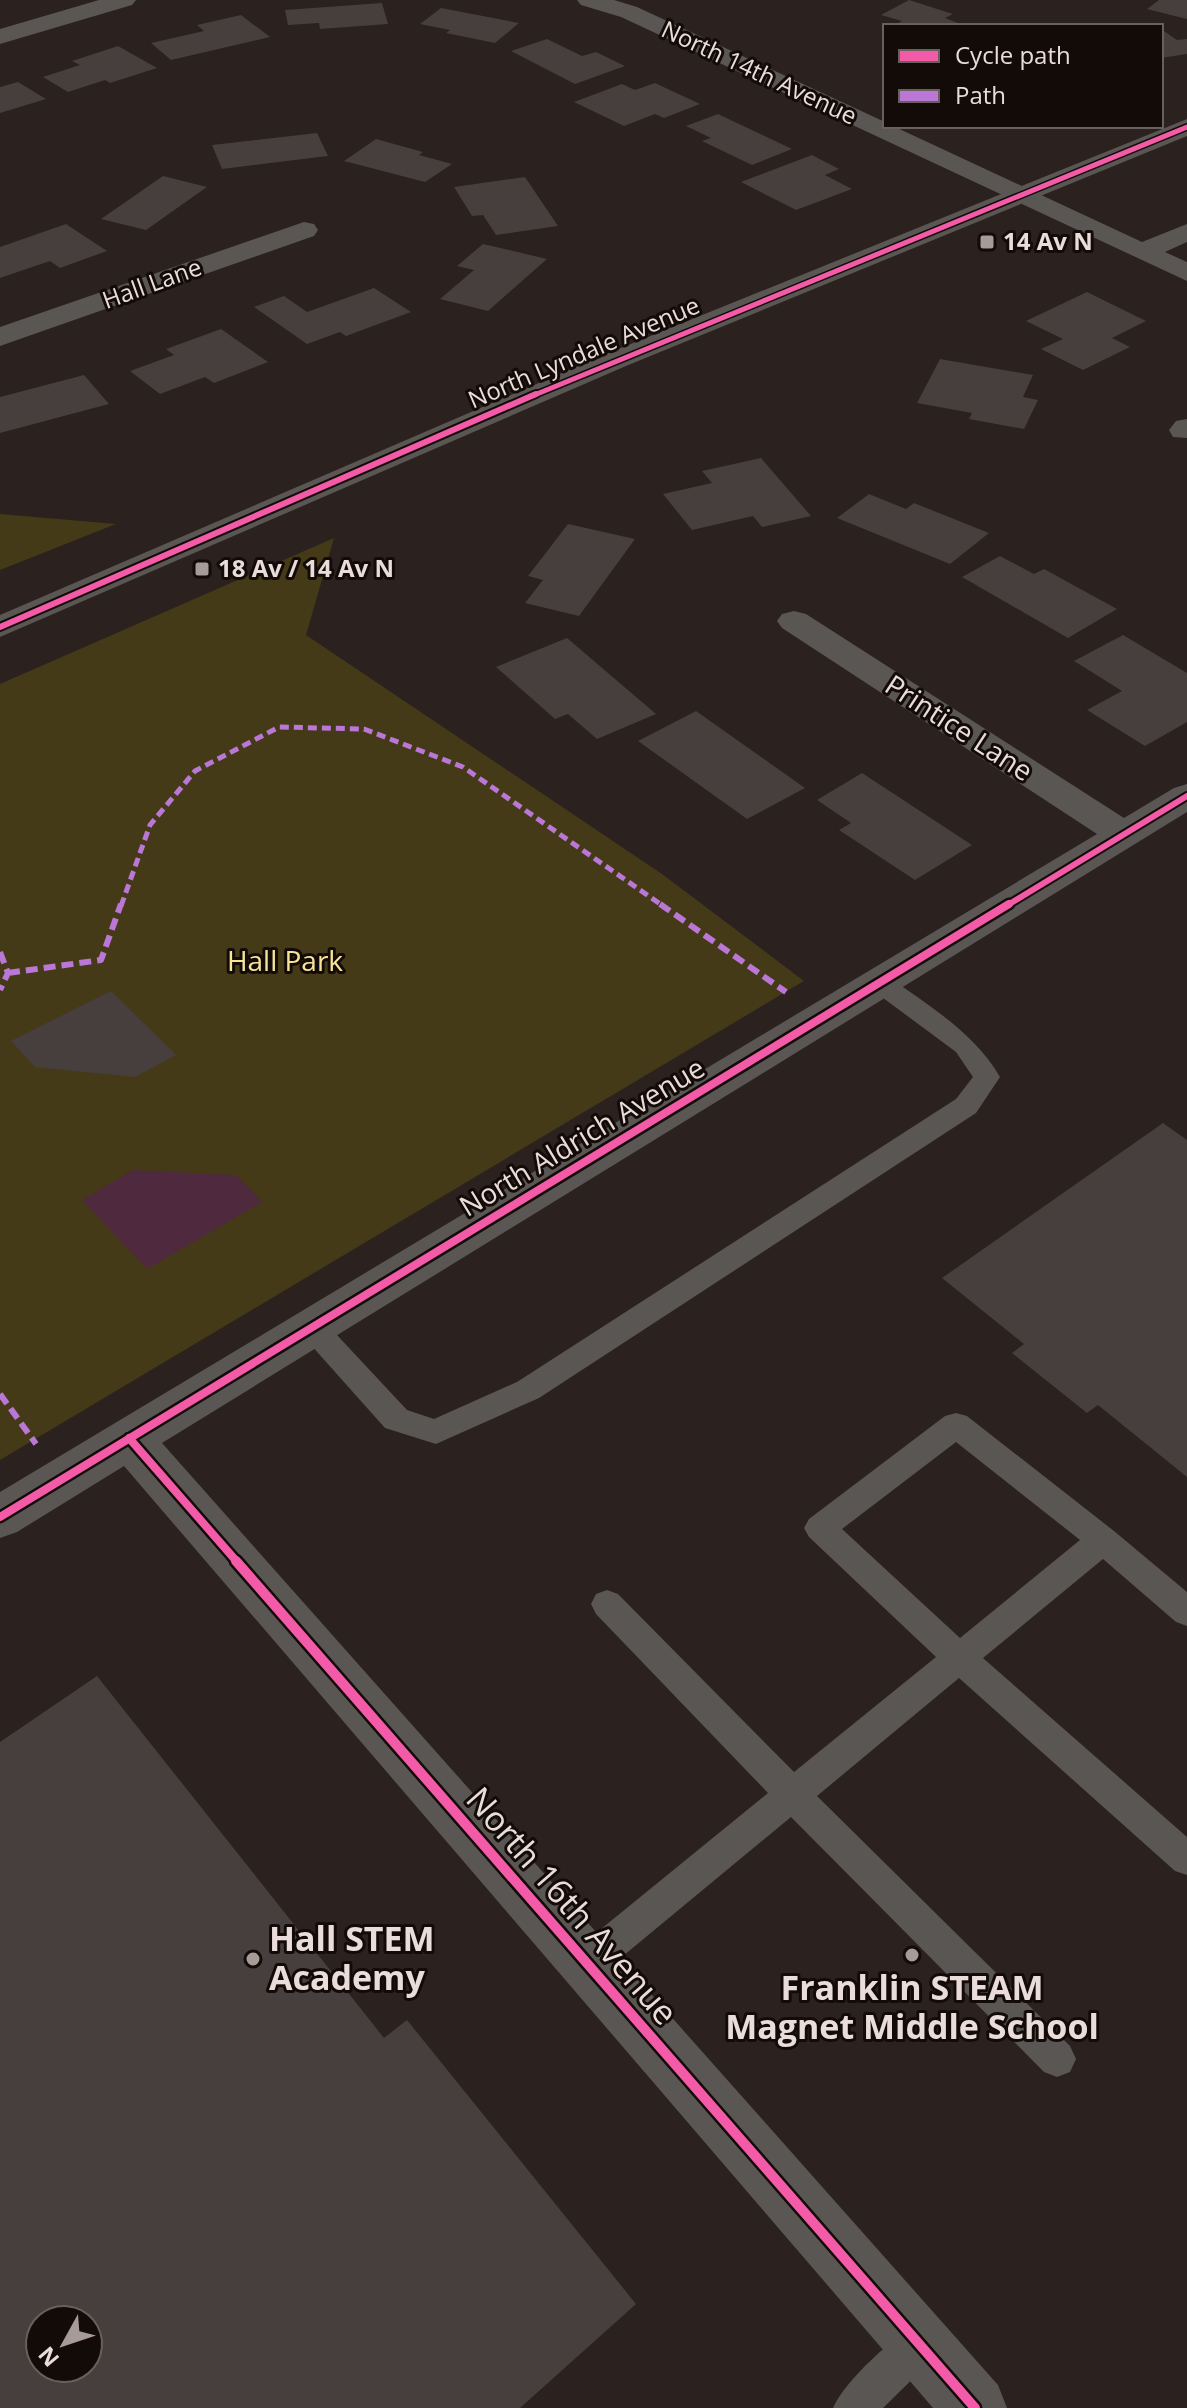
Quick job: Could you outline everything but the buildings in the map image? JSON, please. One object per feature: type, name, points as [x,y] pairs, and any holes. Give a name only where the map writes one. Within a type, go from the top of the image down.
[{"type":"street","points":[[0,37],[124,0]]},
{"type":"street","name":"North 14th Avenue","points":[[589,0],[629,12],[1187,273]]},
{"type":"street","name":"North Lyndale Avenue","points":[[0,627],[580,375],[1187,127]]},
{"type":"street","name":"Hall Lane","points":[[0,337],[304,230]]},
{"type":"street","points":[[1142,252],[1187,232]]},
{"type":"street","name":"Printice Lane","points":[[794,621],[1124,835]]},
{"type":"street","name":"North Aldrich Avenue","points":[[0,1517],[1187,796]]},
{"type":"street","name":"North 16th Avenue","points":[[129,1438],[975,2408]]},
{"type":"lane","points":[[312,1327],[396,1419],[436,1432],[528,1390],[966,1106],[987,1077],[965,1046],[880,983]]},
{"type":"lane","points":[[1187,1612],[1103,1540],[956,1425],[820,1528],[959,1658],[1187,1859]]},
{"type":"lane","points":[[587,1963],[1103,1540]]},
{"type":"lane","points":[[607,1604],[1057,2059]]},
{"type":"lane","points":[[854,2408],[920,2344]]},
{"type":"green space","points":[[0,514],[116,524],[0,570]]},
{"type":"green space","name":"Hall Park","points":[[334,538],[306,635],[662,874],[804,981],[0,1460],[0,684]]},
{"type":"shaded area","points":[[133,1170],[236,1175],[262,1202],[147,1269],[82,1200]]},
{"type":"marked path","points":[[8,973],[101,960],[150,825],[195,771],[279,727],[364,729],[463,767],[786,992]]},
{"type":"marked path","points":[[0,952],[8,973],[0,990]]},
{"type":"marked path","points":[[0,1394],[36,1444]]},
{"type":"cycle path","points":[[0,627],[616,360],[1187,127]]},
{"type":"cycle path","points":[[0,1517],[1187,796]]},
{"type":"cycle path","points":[[129,1438],[975,2408]]},
{"type":"place","name":"14 Av N","points":[[987,242]]},
{"type":"place","name":"18 Av / 14 Av N","points":[[202,569]]},
{"type":"place","name":"Franklin STEAM Magnet Middle School","points":[[912,1955]]},
{"type":"place","name":"Hall STEM Academy","points":[[253,1959]]}]
